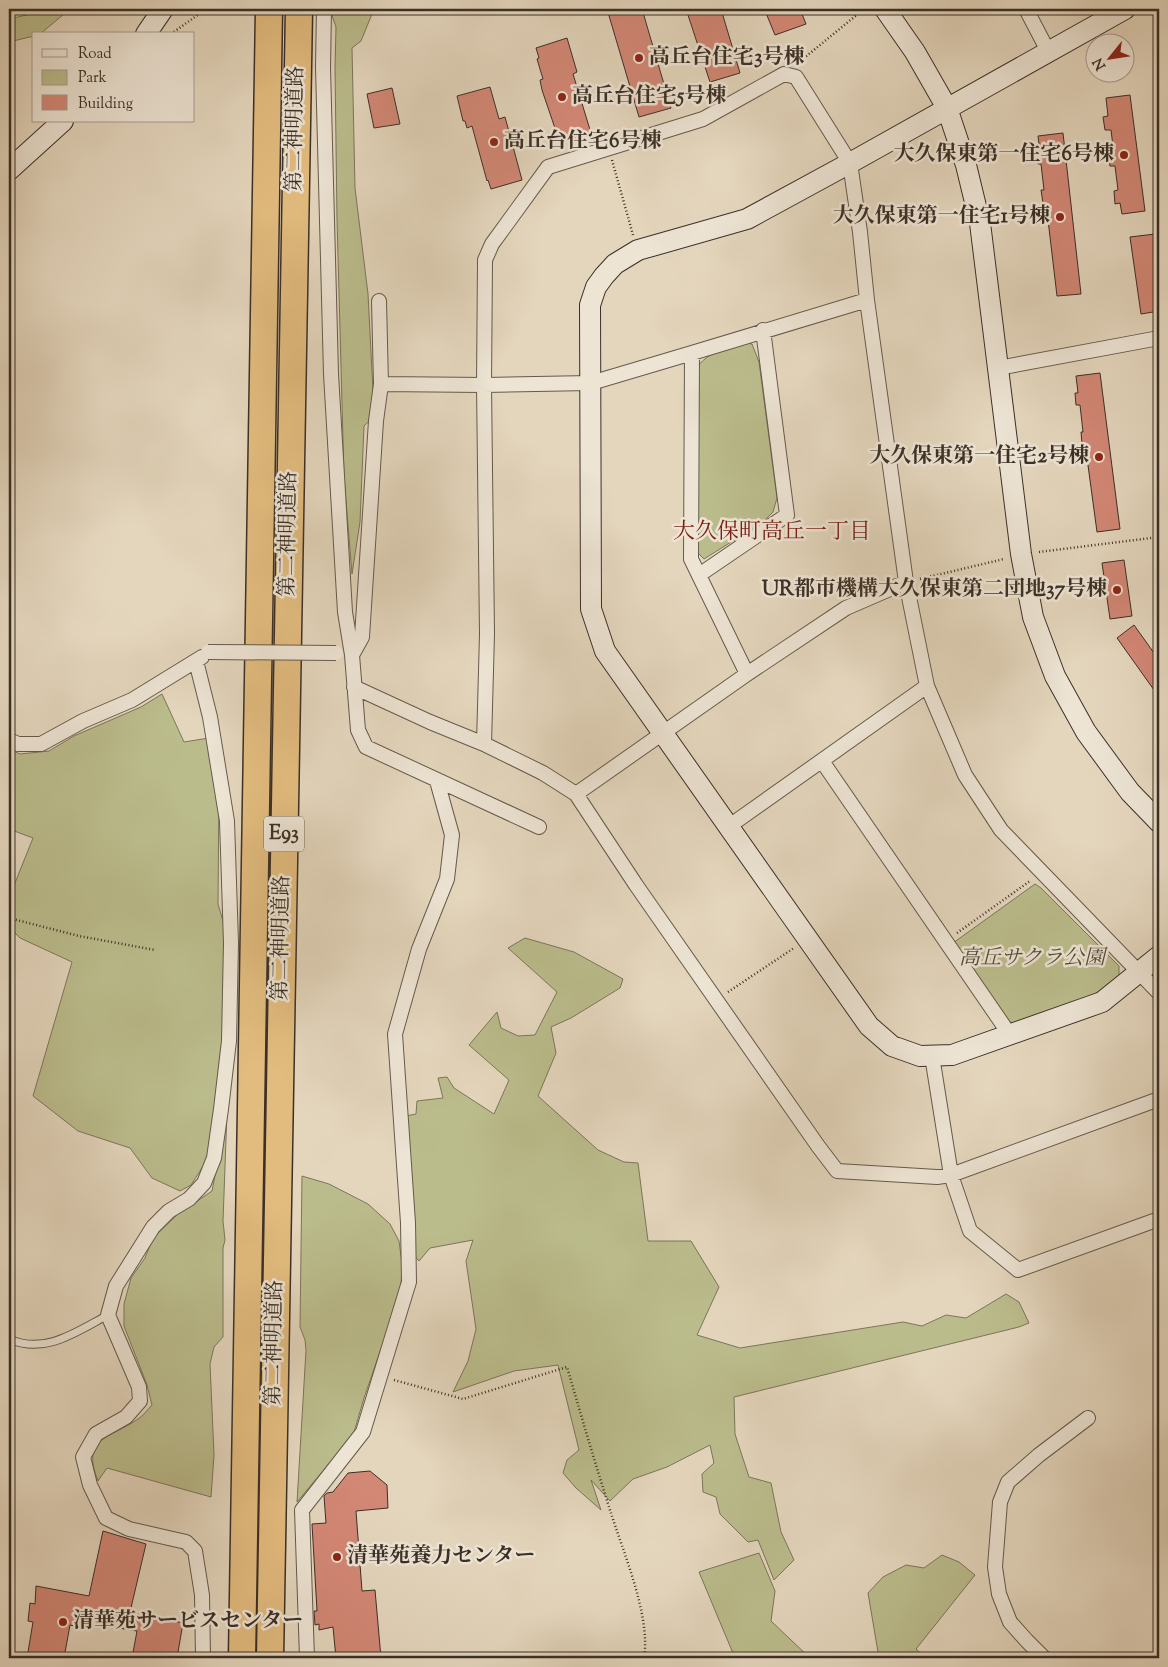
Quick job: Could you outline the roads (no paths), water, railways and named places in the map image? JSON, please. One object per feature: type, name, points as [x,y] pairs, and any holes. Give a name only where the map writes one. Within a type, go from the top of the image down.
[{"type":"highway","name":"第二神明道路","points":[[242,1658],[269,9]]},
{"type":"highway","name":"第二神明道路","points":[[270,1658],[298,9]]},
{"type":"street","points":[[147,32],[163,9]]},
{"type":"street","points":[[324,9],[323,67],[331,374],[345,612],[352,655],[358,730],[366,747],[539,827]]},
{"type":"street","points":[[885,9],[915,52],[947,108],[966,166],[980,224],[1021,554],[1033,617],[1055,676],[1086,732],[1130,792],[1159,822]]},
{"type":"street","points":[[1026,9],[1048,51]]},
{"type":"street","points":[[1125,9],[747,219],[638,250],[615,264],[596,287],[590,306],[591,608],[605,651],[869,1026],[892,1046],[920,1056],[952,1056],[1102,1002],[1159,956]]},
{"type":"street","points":[[484,744],[487,634],[484,385],[485,260],[492,244],[548,167],[703,118],[784,74],[796,78],[850,163],[906,582],[927,686],[965,775],[1001,830],[1159,993]]},
{"type":"street","points":[[9,170],[63,122]]},
{"type":"street","points":[[381,384],[591,383],[762,330],[867,300]]},
{"type":"street","points":[[352,655],[362,637],[376,421],[381,384],[379,301]]},
{"type":"street","points":[[699,575],[787,515],[762,330]]},
{"type":"street","points":[[998,368],[1159,338]]},
{"type":"street","points":[[692,353],[690,559],[747,674]]},
{"type":"street","points":[[576,794],[747,674],[846,608],[906,582]]},
{"type":"street","points":[[9,740],[18,744],[41,744],[83,721],[132,700],[208,652],[336,653],[352,655]]},
{"type":"street","points":[[196,660],[210,717],[227,821],[232,943],[229,1041],[221,1109],[214,1158],[204,1183],[189,1199],[169,1211],[153,1227],[116,1286],[108,1315],[139,1388],[140,1401],[126,1417],[96,1434],[83,1457],[90,1485],[106,1518],[129,1529],[186,1542],[195,1551],[202,1595],[203,1658]]},
{"type":"street","points":[[728,827],[927,686]]},
{"type":"street","points":[[354,687],[430,722],[484,744],[543,773],[576,794],[636,885],[836,1171],[937,1177],[951,1175],[1159,1099]]},
{"type":"street","points":[[822,762],[1010,1035]]},
{"type":"street","points":[[307,1658],[302,1510],[363,1432],[409,1282],[408,1223],[395,1034],[420,949],[447,879],[452,835],[437,781]]},
{"type":"street","points":[[932,1056],[951,1175],[970,1231],[1018,1270],[1159,1218]]},
{"type":"street","points":[[1044,1658],[1010,1622],[999,1594],[995,1567],[1000,1502],[1008,1482],[1039,1455],[1088,1418]]},
{"type":"lane","points":[[9,1339],[18,1343],[45,1345],[61,1340],[108,1315]]},
{"type":"place","name":"高丘台住宅3号棟","points":[[639,58]]},
{"type":"place","name":"高丘台住宅5号棟","points":[[562,97]]},
{"type":"place","name":"高丘台住宅6号棟","points":[[494,142]]},
{"type":"place","name":"大久保東第一住宅6号棟","points":[[1124,155]]},
{"type":"place","name":"大久保東第一住宅1号棟","points":[[1060,217]]},
{"type":"place","name":"大久保東第一住宅2号棟","points":[[1099,457]]},
{"type":"place","name":"UR都市機構大久保東第二団地37号棟","points":[[1117,590]]},
{"type":"place","name":"清華苑養力センター","points":[[337,1557]]},
{"type":"place","name":"清華苑サービスセンター","points":[[63,1622]]},
{"type":"district","name":"大久保町高丘一丁目","points":[[772,533]]},
{"type":"park label","name":"高丘サクラ公園","points":[[1032,959]]}]
